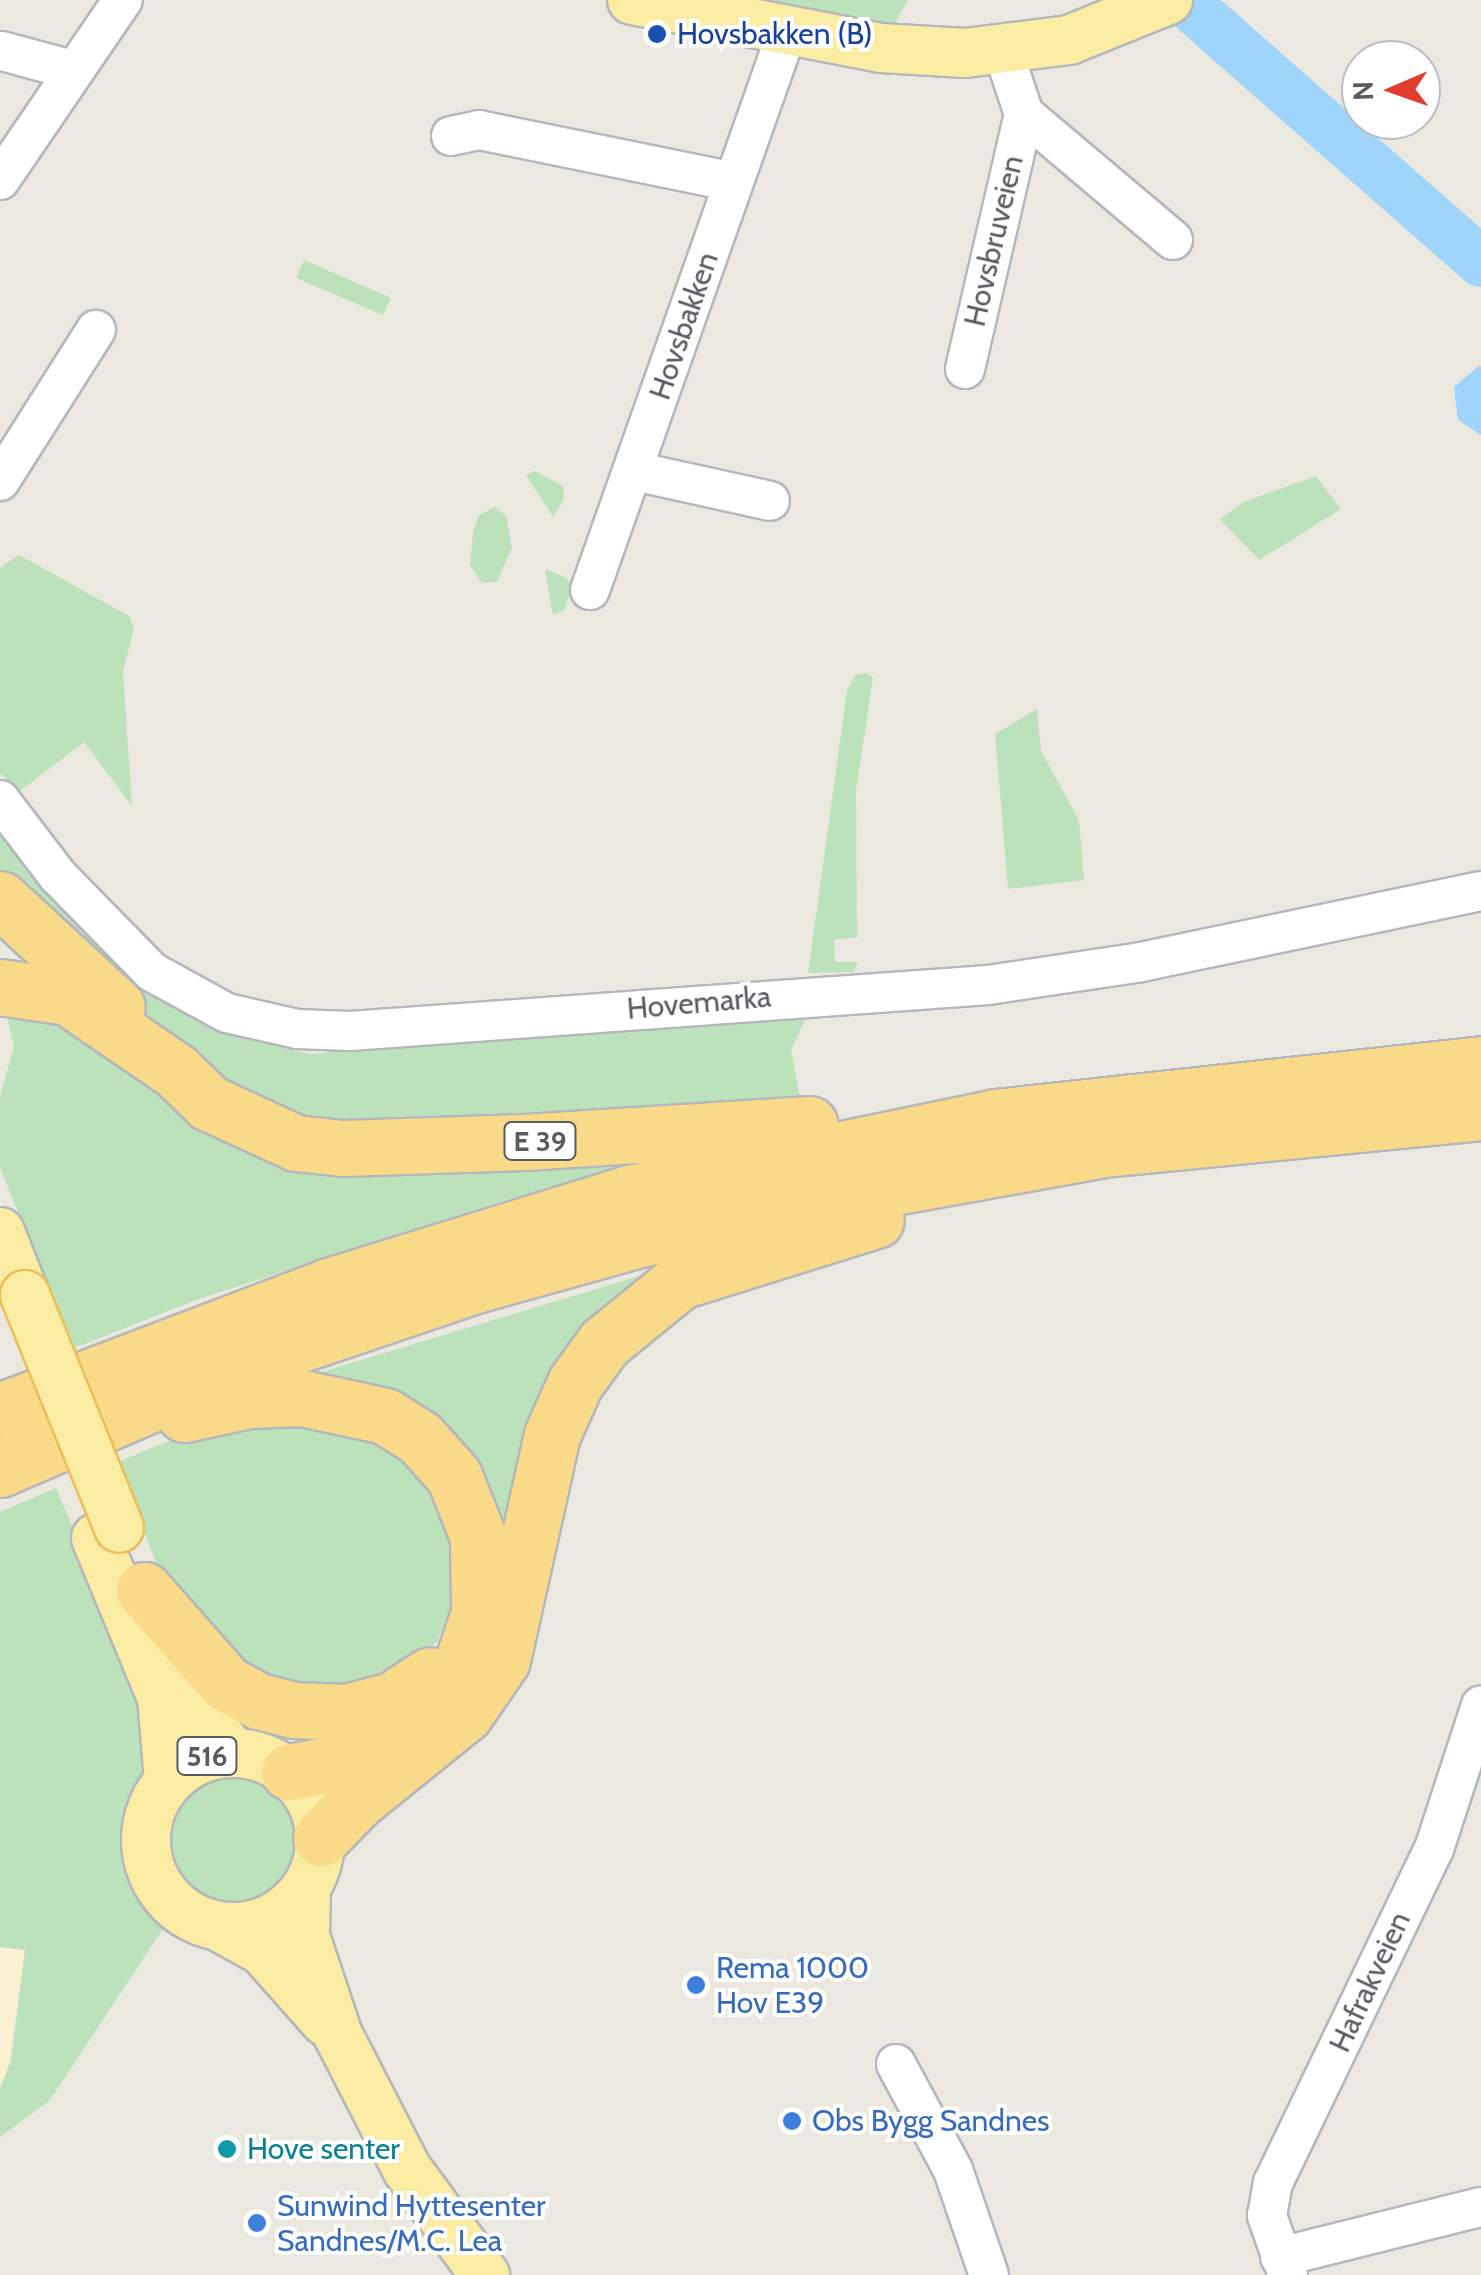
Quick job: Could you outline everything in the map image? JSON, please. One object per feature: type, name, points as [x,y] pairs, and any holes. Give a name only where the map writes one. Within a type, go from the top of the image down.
[{"type":"highway","points":[[0,899],[151,1038],[176,1072]]},
{"type":"highway","name":"E 39","points":[[0,987],[68,996],[176,1072],[209,1104],[253,1129],[296,1143],[342,1148],[811,1124],[994,1096],[1114,1125]]},
{"type":"highway","name":"E 39","points":[[314,1863],[357,1801],[466,1714],[484,1690],[511,1636],[552,1435],[575,1383],[643,1307],[680,1281],[1114,1125],[1481,1064]]},
{"type":"highway","name":"E 39","points":[[0,1411],[338,1306],[629,1193],[978,1121],[1114,1125],[1481,1112]]},
{"type":"highway","name":"E 39","points":[[0,1471],[338,1306]]},
{"type":"highway","name":"E 39","points":[[0,1471],[168,1418],[249,1400],[334,1402],[385,1416],[441,1459],[468,1503],[483,1588],[457,1678],[408,1726],[351,1760],[289,1772]]},
{"type":"highway","points":[[144,1590],[226,1683],[294,1710],[346,1712],[392,1700],[467,1644]]},
{"type":"main road","points":[[632,0],[881,48],[1002,51],[1100,30],[1168,0]]},
{"type":"main road","name":"516","points":[[0,1232],[12,1304],[107,1533],[162,1698],[169,1780]]},
{"type":"main road","name":"516","points":[[107,1533],[144,1590],[184,1686],[233,1752]]},
{"type":"main road","name":"516","points":[[218,1926],[192,1918],[155,1880],[146,1828],[169,1780],[198,1760],[233,1752],[262,1757],[289,1772]]},
{"type":"main road","points":[[289,1772],[312,1802],[314,1863],[305,1936],[338,2035],[407,2169],[485,2275]]},
{"type":"main road","points":[[218,1926],[275,1917],[314,1863]]},
{"type":"main road","points":[[218,1926],[263,1951],[338,2035]]},
{"type":"street","points":[[0,180],[123,0]]},
{"type":"street","name":"Hovsbakken","points":[[590,590],[788,29]]},
{"type":"street","points":[[2,51],[72,70]]},
{"type":"street","name":"Hovsbruveien","points":[[1002,51],[1024,114],[1173,240]]},
{"type":"street","name":"Hovsbruveien","points":[[965,369],[1024,114]]},
{"type":"street","points":[[451,136],[479,130],[734,182]]},
{"type":"street","points":[[0,482],[96,330]]},
{"type":"street","points":[[634,471],[770,501]]},
{"type":"street","name":"Hovemarka","points":[[0,800],[58,876],[152,972],[227,1013],[297,1028],[350,1030],[988,985],[1141,962],[1481,891]]},
{"type":"street","name":"Hafrakveien","points":[[1481,1705],[1434,1849],[1273,2184],[1267,2216],[1284,2266],[1481,2206]]},
{"type":"street","points":[[896,2064],[953,2170],[989,2275]]},
{"type":"shaded area","points":[[0,1947],[25,1950],[5,2088],[0,2088]]},
{"type":"green space","points":[[755,0],[908,0],[892,28]]},
{"type":"green space","points":[[304,260],[391,298],[383,315],[296,278]]},
{"type":"green space","points":[[535,471],[563,486],[564,499],[553,517],[526,475]]},
{"type":"green space","points":[[1316,476],[1341,509],[1259,560],[1220,519],[1243,502]]},
{"type":"green space","points":[[495,507],[506,516],[512,547],[497,582],[482,583],[470,565],[473,532],[479,515]]},
{"type":"green space","points":[[19,555],[129,616],[134,628],[123,672],[132,806],[84,742],[20,791],[0,773],[0,568]]},
{"type":"green space","points":[[545,569],[567,578],[572,588],[564,610],[553,615]]},
{"type":"green space","points":[[867,673],[873,678],[856,791],[857,937],[834,940],[835,962],[858,962],[853,972],[808,973],[847,691],[855,675]]},
{"type":"green space","points":[[1037,709],[1041,751],[1079,820],[1084,880],[1008,889],[995,734]]},
{"type":"green space","points":[[0,829],[44,887],[281,1047],[309,1054],[702,1025],[710,1014],[804,1005],[806,1018],[791,1050],[803,1112],[323,1133],[208,1078],[145,1016],[141,1002],[0,879]]},
{"type":"green space","points":[[4,1005],[48,1005],[204,1117],[699,1151],[505,1200],[196,1300],[72,1349],[0,1167],[0,1096],[14,1047]]},
{"type":"green space","points":[[646,1274],[511,1562],[498,1522],[318,1387],[318,1373]]},
{"type":"green space","points":[[245,1419],[380,1431],[428,1481],[450,1527],[456,1593],[437,1642],[393,1682],[268,1689],[158,1568],[118,1462],[193,1431]]},
{"type":"green space","points":[[56,1488],[148,1706],[152,1763],[126,1839],[144,1899],[166,1924],[50,2100],[0,2137],[0,2088],[11,2061],[25,1950],[0,1947],[0,1512]]},
{"type":"green space","points":[[233,1766],[262,1772],[286,1788],[302,1812],[308,1841],[302,1870],[286,1894],[262,1910],[233,1916],[204,1910],[180,1894],[164,1870],[158,1841],[164,1812],[180,1788],[204,1772]]},
{"type":"water","points":[[1479,366],[1481,435],[1458,420],[1454,387]]},
{"type":"waterway","points":[[1183,0],[1481,262]]},
{"type":"place","name":"Hovsbakken (B)","points":[[657,34]]},
{"type":"place","name":"Rema 1000 Hov E39","points":[[696,1985]]},
{"type":"place","name":"Obs Bygg Sandnes","points":[[792,2121]]},
{"type":"place","name":"Hove senter","points":[[227,2149]]},
{"type":"place","name":"Sunwind Hyttesenter Sandnes/M.C. Lea","points":[[257,2223]]}]
